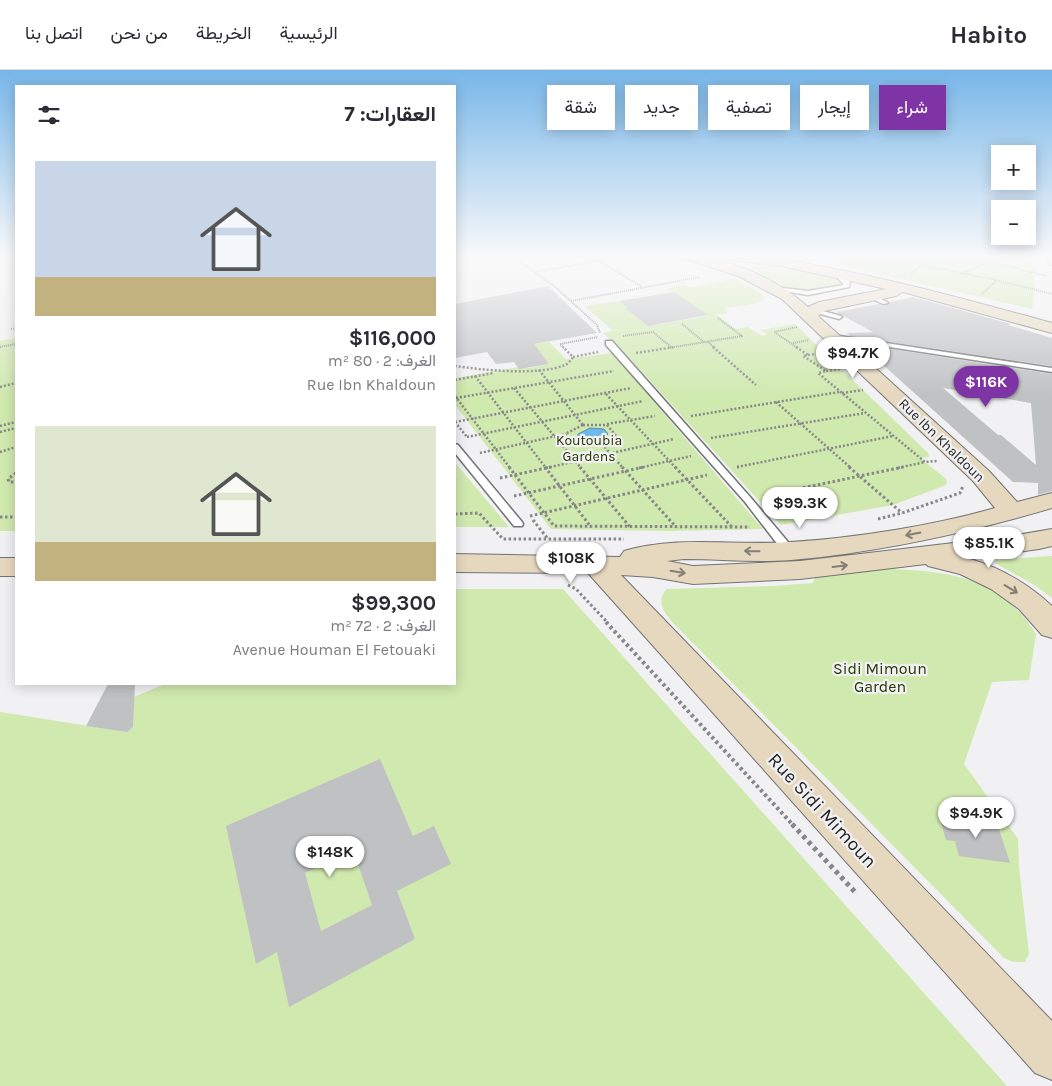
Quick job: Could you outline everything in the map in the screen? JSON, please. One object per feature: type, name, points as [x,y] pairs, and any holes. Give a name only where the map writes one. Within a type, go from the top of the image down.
[{"type":"main road","name":"Rue Ibn Khaldoun","points":[[789,302],[797,307],[825,342],[981,476],[1012,511]]},
{"type":"main road","points":[[797,307],[808,302]]},
{"type":"main road","points":[[797,307],[834,302]]},
{"type":"main road","points":[[972,302],[1052,328]]},
{"type":"main road","points":[[595,564],[684,550],[789,551],[913,534],[990,518],[1052,500]]},
{"type":"main road","points":[[456,563],[595,564],[653,568],[692,575],[800,570],[1022,544],[1052,537]]},
{"type":"main road","points":[[916,557],[954,562],[987,574],[1019,594],[1042,613],[1052,627]]},
{"type":"main road","name":"Rue Sidi Mimoun","points":[[595,564],[1052,1056]]},
{"type":"main road","points":[[0,568],[15,567]]},
{"type":"lane","points":[[801,302],[797,307],[838,317]]},
{"type":"lane","points":[[825,342],[1052,370]]},
{"type":"lane","points":[[610,343],[748,500],[789,551]]},
{"type":"lane","points":[[456,448],[518,524]]},
{"type":"path","points":[[572,302],[597,325],[603,337],[560,344],[573,357]]},
{"type":"path","points":[[797,307],[802,326],[774,332],[793,343],[825,342]]},
{"type":"path","points":[[633,354],[742,336],[718,318]]},
{"type":"path","points":[[682,324],[706,341],[756,385]]},
{"type":"path","points":[[620,337],[653,332],[671,347]]},
{"type":"path","points":[[825,342],[808,355],[802,356],[826,372]]},
{"type":"path","points":[[793,343],[790,344],[808,355]]},
{"type":"path","points":[[0,347],[15,344]]},
{"type":"path","points":[[456,380],[498,372],[539,370],[566,365],[573,357],[604,351],[637,388],[563,400],[456,422]]},
{"type":"path","points":[[840,362],[845,368],[818,373],[925,462]]},
{"type":"path","points":[[456,366],[498,372]]},
{"type":"path","points":[[631,368],[456,398],[554,526],[678,529],[758,527]]},
{"type":"path","points":[[539,370],[583,425]]},
{"type":"path","points":[[475,376],[591,527]]},
{"type":"path","points":[[0,387],[15,383]]},
{"type":"path","points":[[676,418],[867,390],[862,384]]},
{"type":"path","points":[[514,388],[630,527]]},
{"type":"path","points":[[605,393],[732,527]]},
{"type":"path","points":[[480,453],[554,437],[583,425],[607,424],[659,415],[642,394]]},
{"type":"path","points":[[467,437],[658,399]]},
{"type":"path","points":[[776,402],[902,513]]},
{"type":"path","points":[[499,478],[609,452],[679,438],[693,438],[865,413]]},
{"type":"path","points":[[0,426],[15,422]]},
{"type":"path","points":[[565,434],[575,446],[602,444],[617,437],[607,424]]},
{"type":"path","points":[[0,432],[15,428]]},
{"type":"path","points":[[722,470],[893,436]]},
{"type":"path","points":[[530,516],[711,474],[679,438]]},
{"type":"path","points":[[602,444],[678,529]]},
{"type":"path","points":[[0,452],[15,447]]},
{"type":"path","points":[[514,496],[706,453]]},
{"type":"path","points":[[748,500],[940,460],[933,454]]},
{"type":"path","points":[[15,474],[8,479],[9,482],[15,482]]},
{"type":"path","points":[[876,520],[960,493],[963,486],[960,482]]},
{"type":"path","points":[[456,514],[479,513],[503,539],[624,539]]},
{"type":"path","points":[[0,517],[15,517]]},
{"type":"path","points":[[565,584],[576,589],[860,897]]},
{"type":"green space","points":[[608,302],[634,302],[651,315],[655,325],[707,316],[688,302],[757,302],[724,308],[728,313],[717,315],[736,329],[748,327],[762,336],[767,334],[760,330],[795,324],[928,453],[929,457],[920,458],[945,478],[946,485],[893,505],[781,525],[613,340],[610,340],[603,333],[613,331],[585,306]]},
{"type":"green space","points":[[1003,302],[1033,302],[1032,309]]},
{"type":"green space","points":[[15,338],[15,531],[0,531],[0,341]]},
{"type":"green space","name":"Koutoubia Gardens","points":[[549,342],[566,359],[612,353],[763,529],[669,531],[551,529],[456,406],[456,378],[518,367],[529,368],[549,364],[533,344]]},
{"type":"green space","points":[[456,464],[458,466],[509,527],[456,527]]},
{"type":"green space","points":[[1052,556],[1052,598],[1036,586],[995,563],[995,560]]},
{"type":"green space","name":"Sidi Mimoun Garden","points":[[889,569],[933,572],[973,581],[1007,600],[1022,615],[1036,634],[1029,680],[992,682],[964,764],[1018,839],[1019,867],[1029,954],[1025,962],[1013,962],[1004,958],[674,624],[665,613],[661,601],[667,589],[813,583],[815,576]]},
{"type":"green space","points":[[456,589],[563,589],[1007,1086],[0,1086],[0,712],[127,732],[133,727],[134,697],[163,685],[456,685]]},
{"type":"water","points":[[590,428],[604,429],[608,434],[596,440],[578,438],[578,434]]},
{"type":"building","points":[[565,302],[597,333],[534,344],[549,364],[519,369],[514,362],[496,364],[487,352],[456,358],[456,304]]},
{"type":"building","points":[[621,302],[689,302],[708,315],[648,326],[625,308],[628,308]]},
{"type":"building","points":[[889,302],[933,302],[1011,324],[1008,325],[1052,338],[1052,366],[850,336],[847,333],[873,332],[836,312],[889,304]]},
{"type":"building","points":[[860,344],[1052,374],[1052,491],[1038,495],[1038,483],[1013,482]],"holes":[[[943,388],[1031,403],[1036,465]]]},
{"type":"building","points":[[107,685],[135,685],[133,727],[127,732],[86,726]]},
{"type":"building","points":[[380,759],[413,836],[434,826],[451,864],[397,891],[415,939],[289,1007],[277,952],[256,964],[226,826]],"holes":[[[353,850],[372,905],[321,931],[305,873]]]},
{"type":"building","points":[[948,815],[997,823],[1010,863],[959,856],[955,841],[946,840],[941,822],[951,824]]}]
